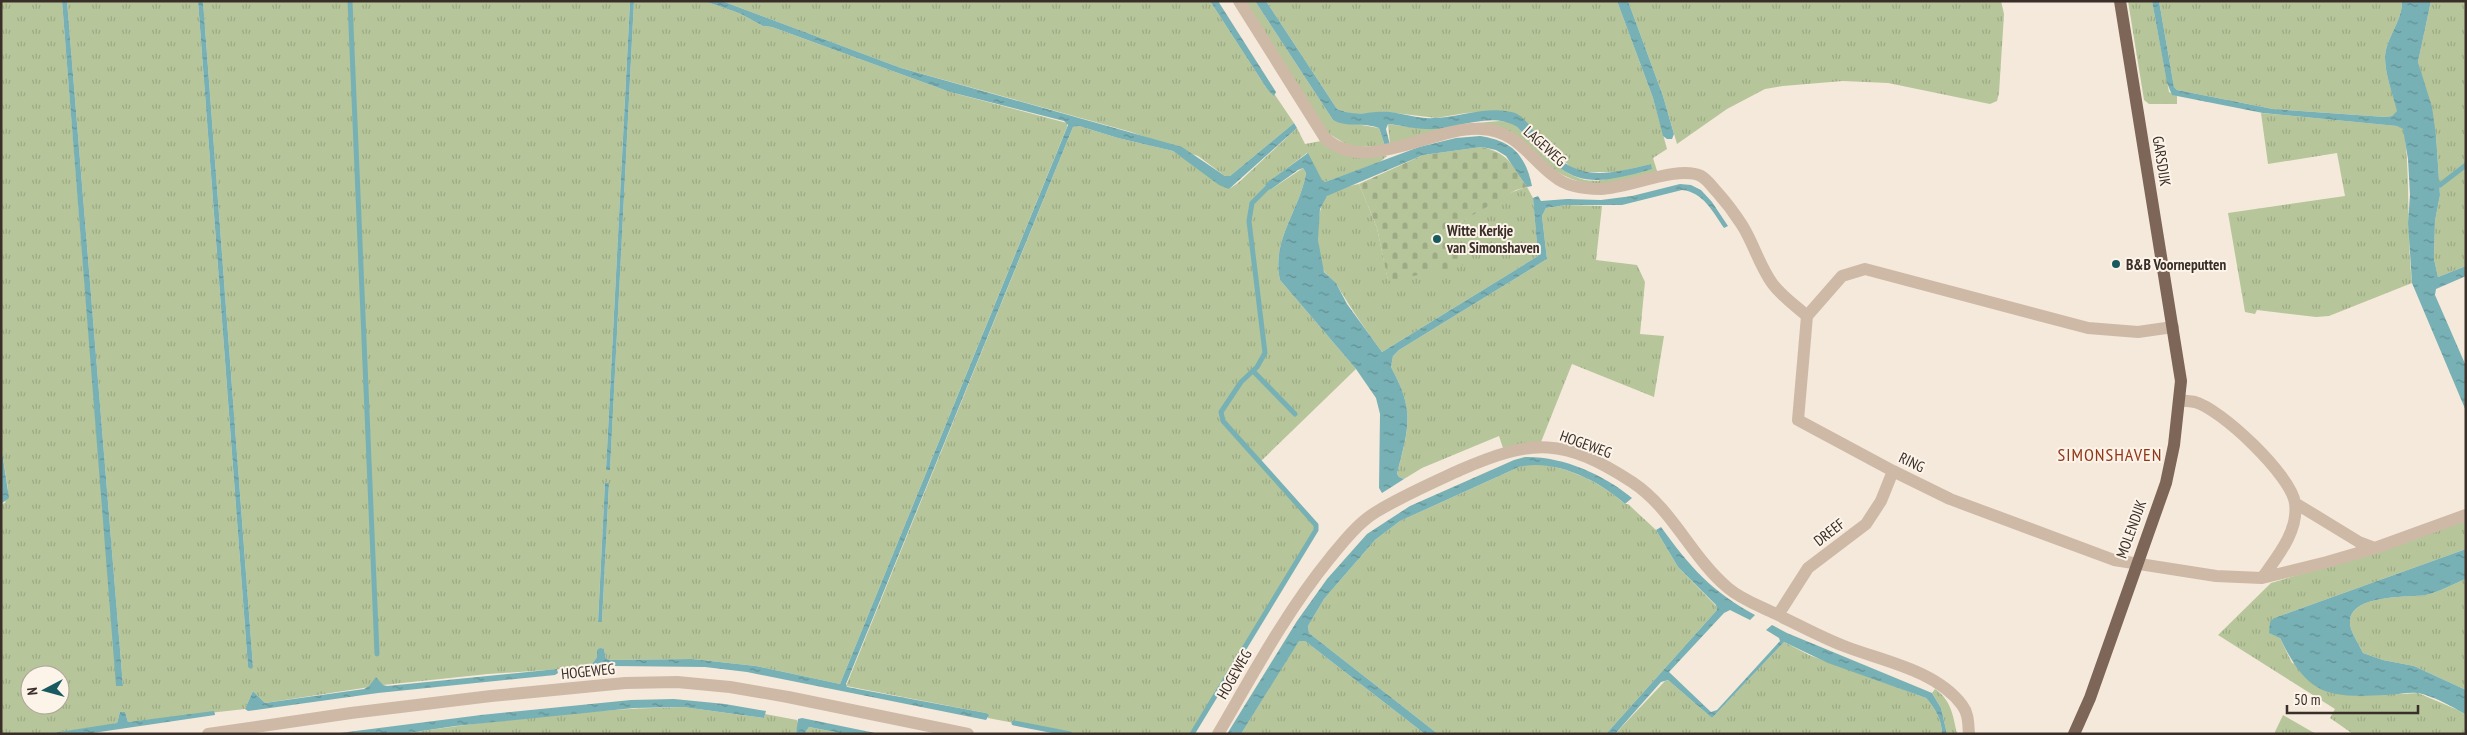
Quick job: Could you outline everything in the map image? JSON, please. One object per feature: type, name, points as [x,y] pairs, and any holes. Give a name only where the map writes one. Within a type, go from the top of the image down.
[{"type":"main road","name":"GARSDIJK","points":[[2120,1],[2173,327]]},
{"type":"main road","name":"MOLENDIJK","points":[[2074,734],[2090,698],[2166,483],[2174,446],[2181,381],[2173,327]]},
{"type":"street","name":"LAGEWEG","points":[[1239,1],[1325,138],[1334,146],[1345,151],[1368,153],[1450,133],[1479,129],[1510,136],[1524,146],[1555,178],[1579,187],[1601,189],[1694,173],[1704,178],[1725,200],[1743,226],[1773,285],[1807,316]]},
{"type":"street","points":[[1807,316],[1842,276],[1865,269],[2088,328],[2138,332],[2173,327]]},
{"type":"street","name":"RING","points":[[1807,316],[1798,420],[1893,471],[1950,498],[2114,560],[2137,562],[2216,576],[2262,578],[2375,548],[2466,515]]},
{"type":"street","points":[[2179,400],[2195,402],[2211,410],[2267,457],[2290,488],[2295,503],[2293,523],[2284,546],[2262,578]]},
{"type":"street","name":"HOGEWEG","points":[[1218,734],[1308,585],[1345,540],[1374,513],[1435,482],[1495,455],[1520,448],[1554,448],[1568,451],[1608,467],[1662,506],[1700,557],[1730,590],[1841,646],[1934,682],[1948,691],[1963,706],[1968,717],[1969,734]]},
{"type":"street","name":"DREEF","points":[[1778,615],[1808,568],[1866,524],[1881,501],[1893,471]]},
{"type":"street","points":[[2295,503],[2359,542],[2375,548]]},
{"type":"street","name":"HOGEWEG","points":[[208,734],[351,713],[491,696],[625,683],[677,682],[730,687],[968,734]]},
{"type":"green space","points":[[1,1],[62,1],[117,686],[123,686],[67,1],[198,1],[248,667],[253,667],[203,1],[630,1],[606,470],[610,469],[634,1],[704,1],[739,13],[763,26],[772,27],[950,92],[1067,123],[1067,127],[840,684],[756,666],[692,659],[612,660],[606,659],[604,649],[597,650],[597,657],[590,667],[488,674],[383,685],[265,703],[253,691],[245,709],[128,722],[125,712],[120,712],[117,723],[111,725],[46,734],[2,734],[1,504],[5,503],[8,489],[1,445]],"holes":[[[605,482],[609,483],[602,622],[598,621]]]},
{"type":"green space","points":[[722,1],[1210,1],[1267,89],[1275,95],[1294,123],[1230,176],[1225,176],[1198,156],[1131,132],[901,68]]},
{"type":"green space","points":[[1243,1],[1255,1],[1333,120],[1379,128],[1385,146],[1351,147],[1329,134]]},
{"type":"green space","points":[[1266,1],[1617,1],[1653,98],[1667,149],[1653,158],[1658,174],[1603,184],[1574,180],[1549,167],[1491,126],[1390,145],[1388,124],[1416,128],[1500,121],[1509,122],[1517,127],[1544,155],[1566,172],[1578,178],[1590,181],[1602,180],[1651,164],[1618,172],[1583,172],[1572,168],[1540,140],[1500,111],[1466,113],[1436,118],[1387,112],[1352,114],[1337,109]]},
{"type":"green space","points":[[1628,1],[2001,1],[2004,14],[1997,101],[1990,104],[1888,83],[1843,81],[1783,86],[1765,89],[1727,109],[1677,144],[1663,96]]},
{"type":"green space","points":[[2128,1],[2152,1],[2169,92],[2177,96],[2177,104],[2149,104],[2144,100]]},
{"type":"green space","points":[[2159,1],[2402,1],[2400,15],[2388,43],[2385,57],[2388,78],[2398,111],[2392,116],[2385,117],[2273,109],[2177,90],[2174,87]]},
{"type":"green space","points":[[2431,1],[2466,1],[2466,266],[2438,277],[2434,259],[2435,221],[2440,195],[2436,135],[2418,62]]},
{"type":"green space","points":[[2261,113],[2398,126],[2404,129],[2412,283],[2329,316],[2316,317],[2257,310],[2255,314],[2245,312],[2228,213],[2345,196],[2337,153],[2268,164]]},
{"type":"green space","points":[[1079,126],[1118,138],[1173,151],[1229,189],[1238,183],[1297,128],[1305,144],[1321,141],[1387,156],[1380,162],[1325,182],[1322,181],[1307,153],[1266,184],[1270,190],[1303,168],[1306,173],[1303,187],[1287,225],[1279,252],[1280,280],[1356,369],[1260,462],[1316,525],[1316,530],[1192,734],[1070,734],[988,718],[986,713],[846,686],[1073,127]]},
{"type":"green space","points":[[1482,147],[1504,156],[1527,187],[1516,190],[1454,226],[1463,266],[1388,281],[1377,228],[1359,184],[1423,155]]},
{"type":"green space","points":[[1359,184],[1377,228],[1388,280],[1472,214],[1509,194],[1527,187],[1533,198],[1538,256],[1382,352],[1336,283],[1324,271],[1319,255],[1318,232],[1320,210],[1323,202],[1334,191]]},
{"type":"green space","points":[[1566,205],[1602,206],[1596,260],[1637,265],[1645,282],[1640,334],[1664,336],[1654,397],[1572,364],[1541,442],[1503,448],[1499,436],[1422,468],[1404,479],[1399,477],[1397,474],[1405,444],[1408,419],[1404,396],[1391,367],[1393,356],[1399,350],[1547,259],[1542,216],[1546,208]]},
{"type":"green space","points":[[1530,464],[1555,467],[1581,476],[1605,488],[1625,504],[1628,504],[1656,530],[1678,567],[1716,606],[1717,610],[1606,734],[1438,734],[1309,633],[1308,626],[1324,599],[1375,540],[1400,521],[1519,467]]},
{"type":"green space","points":[[2462,521],[2466,522],[2466,549],[2274,618],[2280,638],[2292,663],[2402,694],[2418,693],[2466,715],[2466,734],[2353,734],[2330,718],[2335,709],[2218,635],[2271,583],[2375,552]]},
{"type":"green space","points":[[2466,579],[2466,690],[2414,666],[2383,660],[2363,653],[2351,629],[2351,617],[2356,609],[2366,603],[2378,600],[2426,595]]},
{"type":"green space","points":[[1299,640],[1305,641],[1425,734],[1241,734]]},
{"type":"green space","points":[[1784,642],[1809,655],[1926,698],[1937,714],[1942,734],[1615,734],[1668,680],[1712,718]]},
{"type":"green space","points":[[1935,689],[1948,703],[1957,734],[1947,734],[1941,708],[1932,693]]},
{"type":"green space","points":[[683,707],[764,718],[765,714],[797,720],[798,724],[796,734],[402,734],[542,716]]},
{"type":"green space","points":[[2283,715],[2316,734],[2274,734]]},
{"type":"green space","points":[[809,727],[845,734],[804,734]]},
{"type":"water","points":[[62,1],[67,1],[123,686],[116,686]]},
{"type":"water","points":[[198,1],[203,1],[253,667],[251,669],[248,667]]},
{"type":"water","points":[[630,1],[634,1],[610,470],[606,470]]},
{"type":"water","points":[[704,1],[722,1],[901,68],[1182,147],[1225,176],[1230,176],[1294,123],[1297,128],[1229,189],[1219,185],[1173,151],[1118,138],[1079,126],[1073,127],[846,684],[847,687],[986,713],[989,715],[986,720],[747,672],[705,667],[614,666],[592,670],[590,667],[597,657],[597,650],[600,648],[604,649],[606,659],[612,660],[692,659],[756,666],[840,684],[1068,125],[1064,121],[950,92],[772,27],[763,26],[739,13]]},
{"type":"water","points":[[1210,1],[1218,1],[1276,92],[1274,96],[1267,89]]},
{"type":"water","points":[[1255,1],[1266,1],[1337,109],[1352,113],[1390,112],[1429,118],[1495,110],[1505,111],[1522,117],[1551,152],[1577,169],[1603,173],[1651,164],[1652,169],[1607,179],[1590,180],[1576,176],[1563,170],[1549,159],[1517,127],[1507,122],[1495,120],[1437,129],[1421,129],[1388,124],[1386,129],[1390,145],[1385,146],[1379,128],[1367,125],[1344,124],[1333,120]]},
{"type":"water","points":[[1617,1],[1628,1],[1663,96],[1674,134],[1672,139],[1667,139],[1663,136],[1653,98]]},
{"type":"water","points":[[2152,1],[2159,1],[2174,87],[2177,90],[2273,109],[2385,117],[2392,116],[2397,111],[2388,78],[2385,57],[2388,43],[2400,15],[2402,1],[2431,1],[2418,62],[2432,107],[2436,135],[2440,195],[2435,221],[2434,259],[2438,277],[2466,266],[2466,276],[2436,289],[2435,295],[2466,366],[2466,411],[2412,283],[2408,223],[2410,195],[2408,159],[2403,129],[2397,126],[2263,113],[2172,95],[2167,83]]},
{"type":"water","points":[[1480,136],[1501,141],[1515,151],[1525,165],[1532,186],[1527,187],[1506,156],[1496,150],[1482,147],[1423,155],[1327,196],[1320,209],[1318,240],[1324,272],[1336,283],[1347,304],[1382,352],[1538,256],[1533,198],[1538,196],[1541,201],[1567,199],[1601,200],[1632,196],[1680,184],[1691,185],[1701,190],[1712,202],[1728,226],[1724,228],[1702,199],[1682,190],[1622,205],[1566,205],[1546,208],[1542,216],[1547,259],[1399,350],[1393,356],[1391,367],[1404,396],[1408,419],[1397,474],[1404,479],[1382,493],[1379,488],[1380,414],[1376,398],[1356,369],[1280,280],[1279,252],[1287,225],[1303,187],[1306,173],[1303,168],[1298,170],[1270,190],[1265,184],[1308,153],[1322,180],[1325,182],[1419,147],[1456,138]]},
{"type":"water","points":[[1,445],[9,498],[1,504]]},
{"type":"water","points":[[1525,457],[1539,457],[1582,468],[1608,481],[1632,498],[1625,504],[1603,487],[1561,469],[1533,465],[1519,467],[1400,521],[1375,540],[1324,599],[1308,626],[1309,633],[1438,734],[1425,734],[1305,641],[1299,641],[1241,734],[1227,734],[1297,621],[1327,579],[1367,534],[1410,506],[1514,460]]},
{"type":"water","points":[[605,482],[609,483],[602,622],[598,622]]},
{"type":"water","points":[[1661,527],[1702,577],[1726,597],[1755,615],[1750,620],[1730,610],[1724,613],[1669,672],[1711,712],[1717,710],[1780,641],[1779,638],[1766,630],[1772,625],[1932,693],[1941,708],[1947,734],[1942,734],[1937,714],[1926,698],[1828,663],[1784,642],[1712,718],[1668,680],[1661,682],[1615,734],[1606,734],[1717,610],[1716,605],[1678,567],[1656,530]]},
{"type":"water","points":[[2466,549],[2466,579],[2426,595],[2392,598],[2366,603],[2356,609],[2351,617],[2351,629],[2363,653],[2383,660],[2414,666],[2466,690],[2466,715],[2449,705],[2417,693],[2365,696],[2333,693],[2321,689],[2310,682],[2300,671],[2280,638],[2269,633],[2270,622],[2274,618]]},
{"type":"water","points":[[557,669],[558,673],[555,675],[378,693],[248,711],[245,709],[253,691],[265,703],[364,689],[376,677],[383,685],[387,686]]},
{"type":"water","points":[[674,699],[725,704],[766,711],[764,718],[683,707],[634,708],[455,726],[402,734],[332,734],[481,715],[631,700]]},
{"type":"water","points":[[214,711],[215,715],[86,734],[46,734],[117,723],[120,712],[125,712],[128,722]]},
{"type":"water","points":[[802,718],[880,734],[845,734],[809,727],[804,734],[796,734],[798,719]]},
{"type":"waterway","points":[[350,1],[377,654]]},
{"type":"waterway","points":[[2440,185],[2466,165]]},
{"type":"waterway","points":[[1192,734],[1316,530],[1316,525],[1223,421],[1221,412],[1241,382],[1257,367],[1265,353],[1249,221],[1252,203],[1268,187]]},
{"type":"waterway","points":[[1253,371],[1295,414]]},
{"type":"waterway","points":[[1014,723],[1070,734]]},
{"type":"place","name":"Witte Kerkje van Simonshaven","points":[[1437,239]]},
{"type":"place","name":"B&B Voorneputten","points":[[2116,264]]},
{"type":"district","name":"SIMONSHAVEN","points":[[2110,454]]}]
